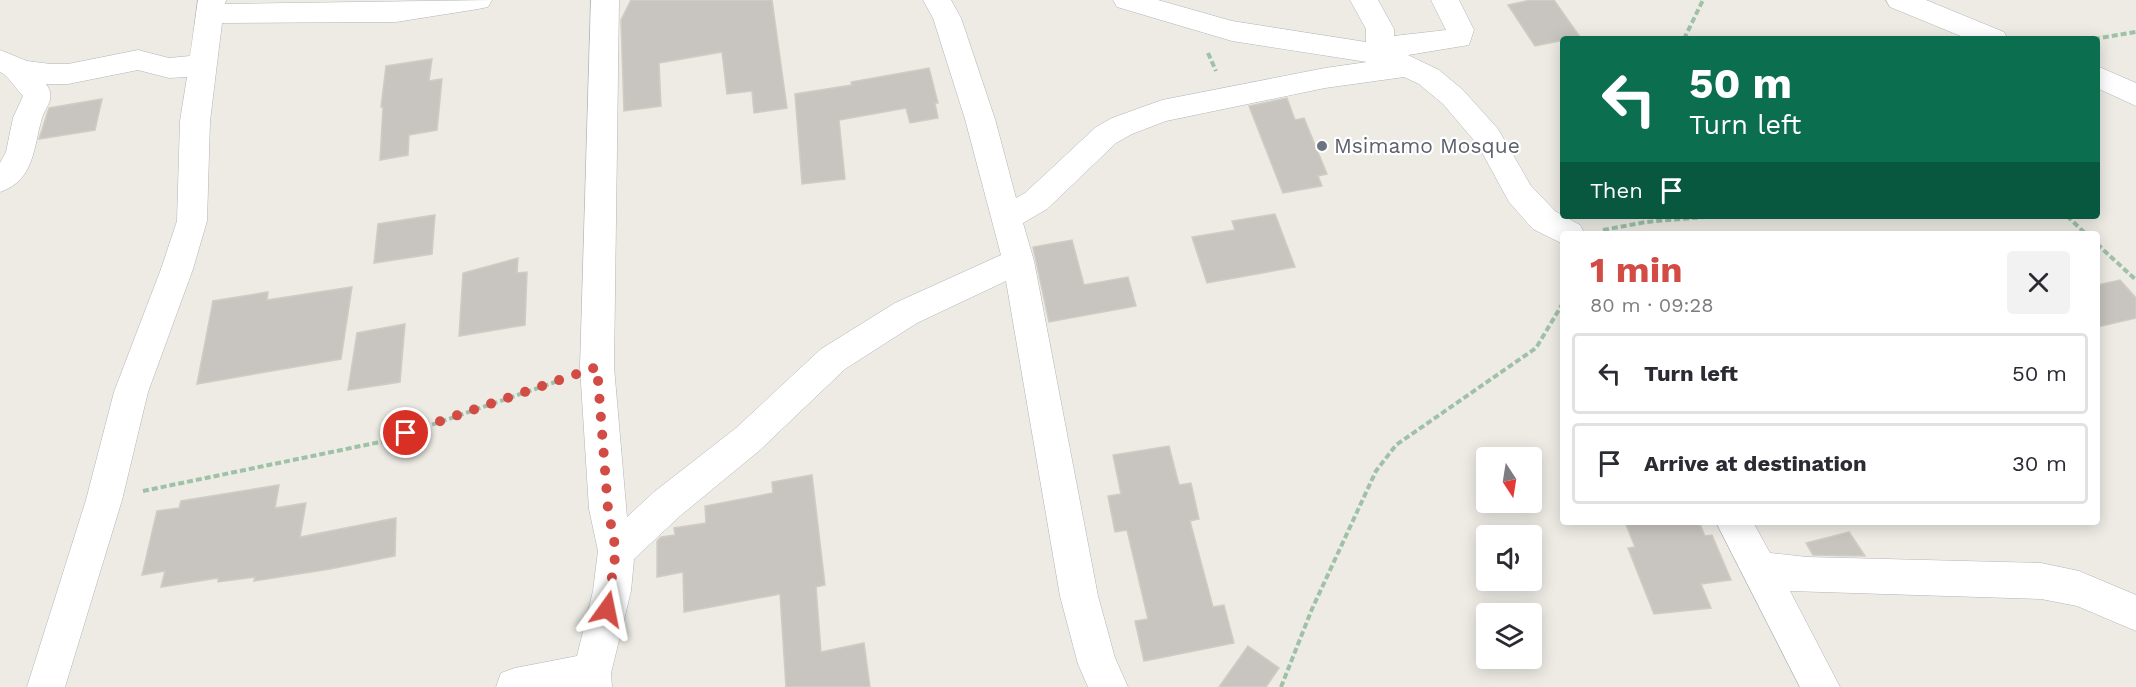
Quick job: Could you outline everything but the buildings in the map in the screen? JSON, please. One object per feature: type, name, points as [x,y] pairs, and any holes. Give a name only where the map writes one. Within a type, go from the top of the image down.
[{"type":"street","points":[[46,687],[104,500],[131,392],[177,269],[192,221],[195,121],[212,7],[396,12],[478,0]]},
{"type":"street","points":[[515,687],[593,680],[612,591],[616,551],[608,509],[597,367],[605,0]]},
{"type":"street","points":[[937,0],[946,18],[980,119],[1018,261],[1079,596],[1097,664],[1108,687]]},
{"type":"street","points":[[1127,0],[1199,23],[1264,36],[1380,50],[1459,38],[1460,30],[1445,0]]},
{"type":"street","points":[[1364,0],[1380,29],[1380,50]]},
{"type":"street","points":[[1900,0],[1987,36]]},
{"type":"street","points":[[1380,50],[1429,77],[1453,97],[1488,137],[1520,194],[1544,220],[1576,231]]},
{"type":"street","points":[[11,65],[68,74],[138,60],[169,68],[203,65]]},
{"type":"street","points":[[0,180],[14,169],[19,160],[28,118],[37,100],[37,92],[11,65]]},
{"type":"street","points":[[1007,218],[1044,194],[1106,135],[1122,126],[1162,111],[1325,78],[1408,67]]},
{"type":"street","points":[[2100,77],[2136,95]]},
{"type":"street","points":[[616,551],[668,504],[748,438],[833,359],[906,313],[1018,261]]},
{"type":"street","points":[[1736,525],[1762,570],[1821,687]]},
{"type":"street","points":[[1762,570],[1807,575],[2040,581],[2079,589],[2136,613]]},
{"type":"path","points":[[1685,36],[1703,0]]},
{"type":"path","points":[[1199,23],[1220,81],[1204,103]]},
{"type":"path","points":[[2100,38],[2136,32]]},
{"type":"path","points":[[1594,231],[1680,219]]},
{"type":"path","points":[[2070,219],[2083,231]]},
{"type":"path","points":[[2100,247],[2136,280]]},
{"type":"path","points":[[1281,687],[1312,609],[1376,471],[1396,445],[1536,348],[1560,308]]},
{"type":"path","points":[[104,500],[385,441],[597,367]]},
{"type":"place","name":"Msimamo Mosque","points":[[1322,146]]},
{"type":"route","points":[[406,433],[597,367],[608,509],[616,551],[612,591],[607,609]]}]
